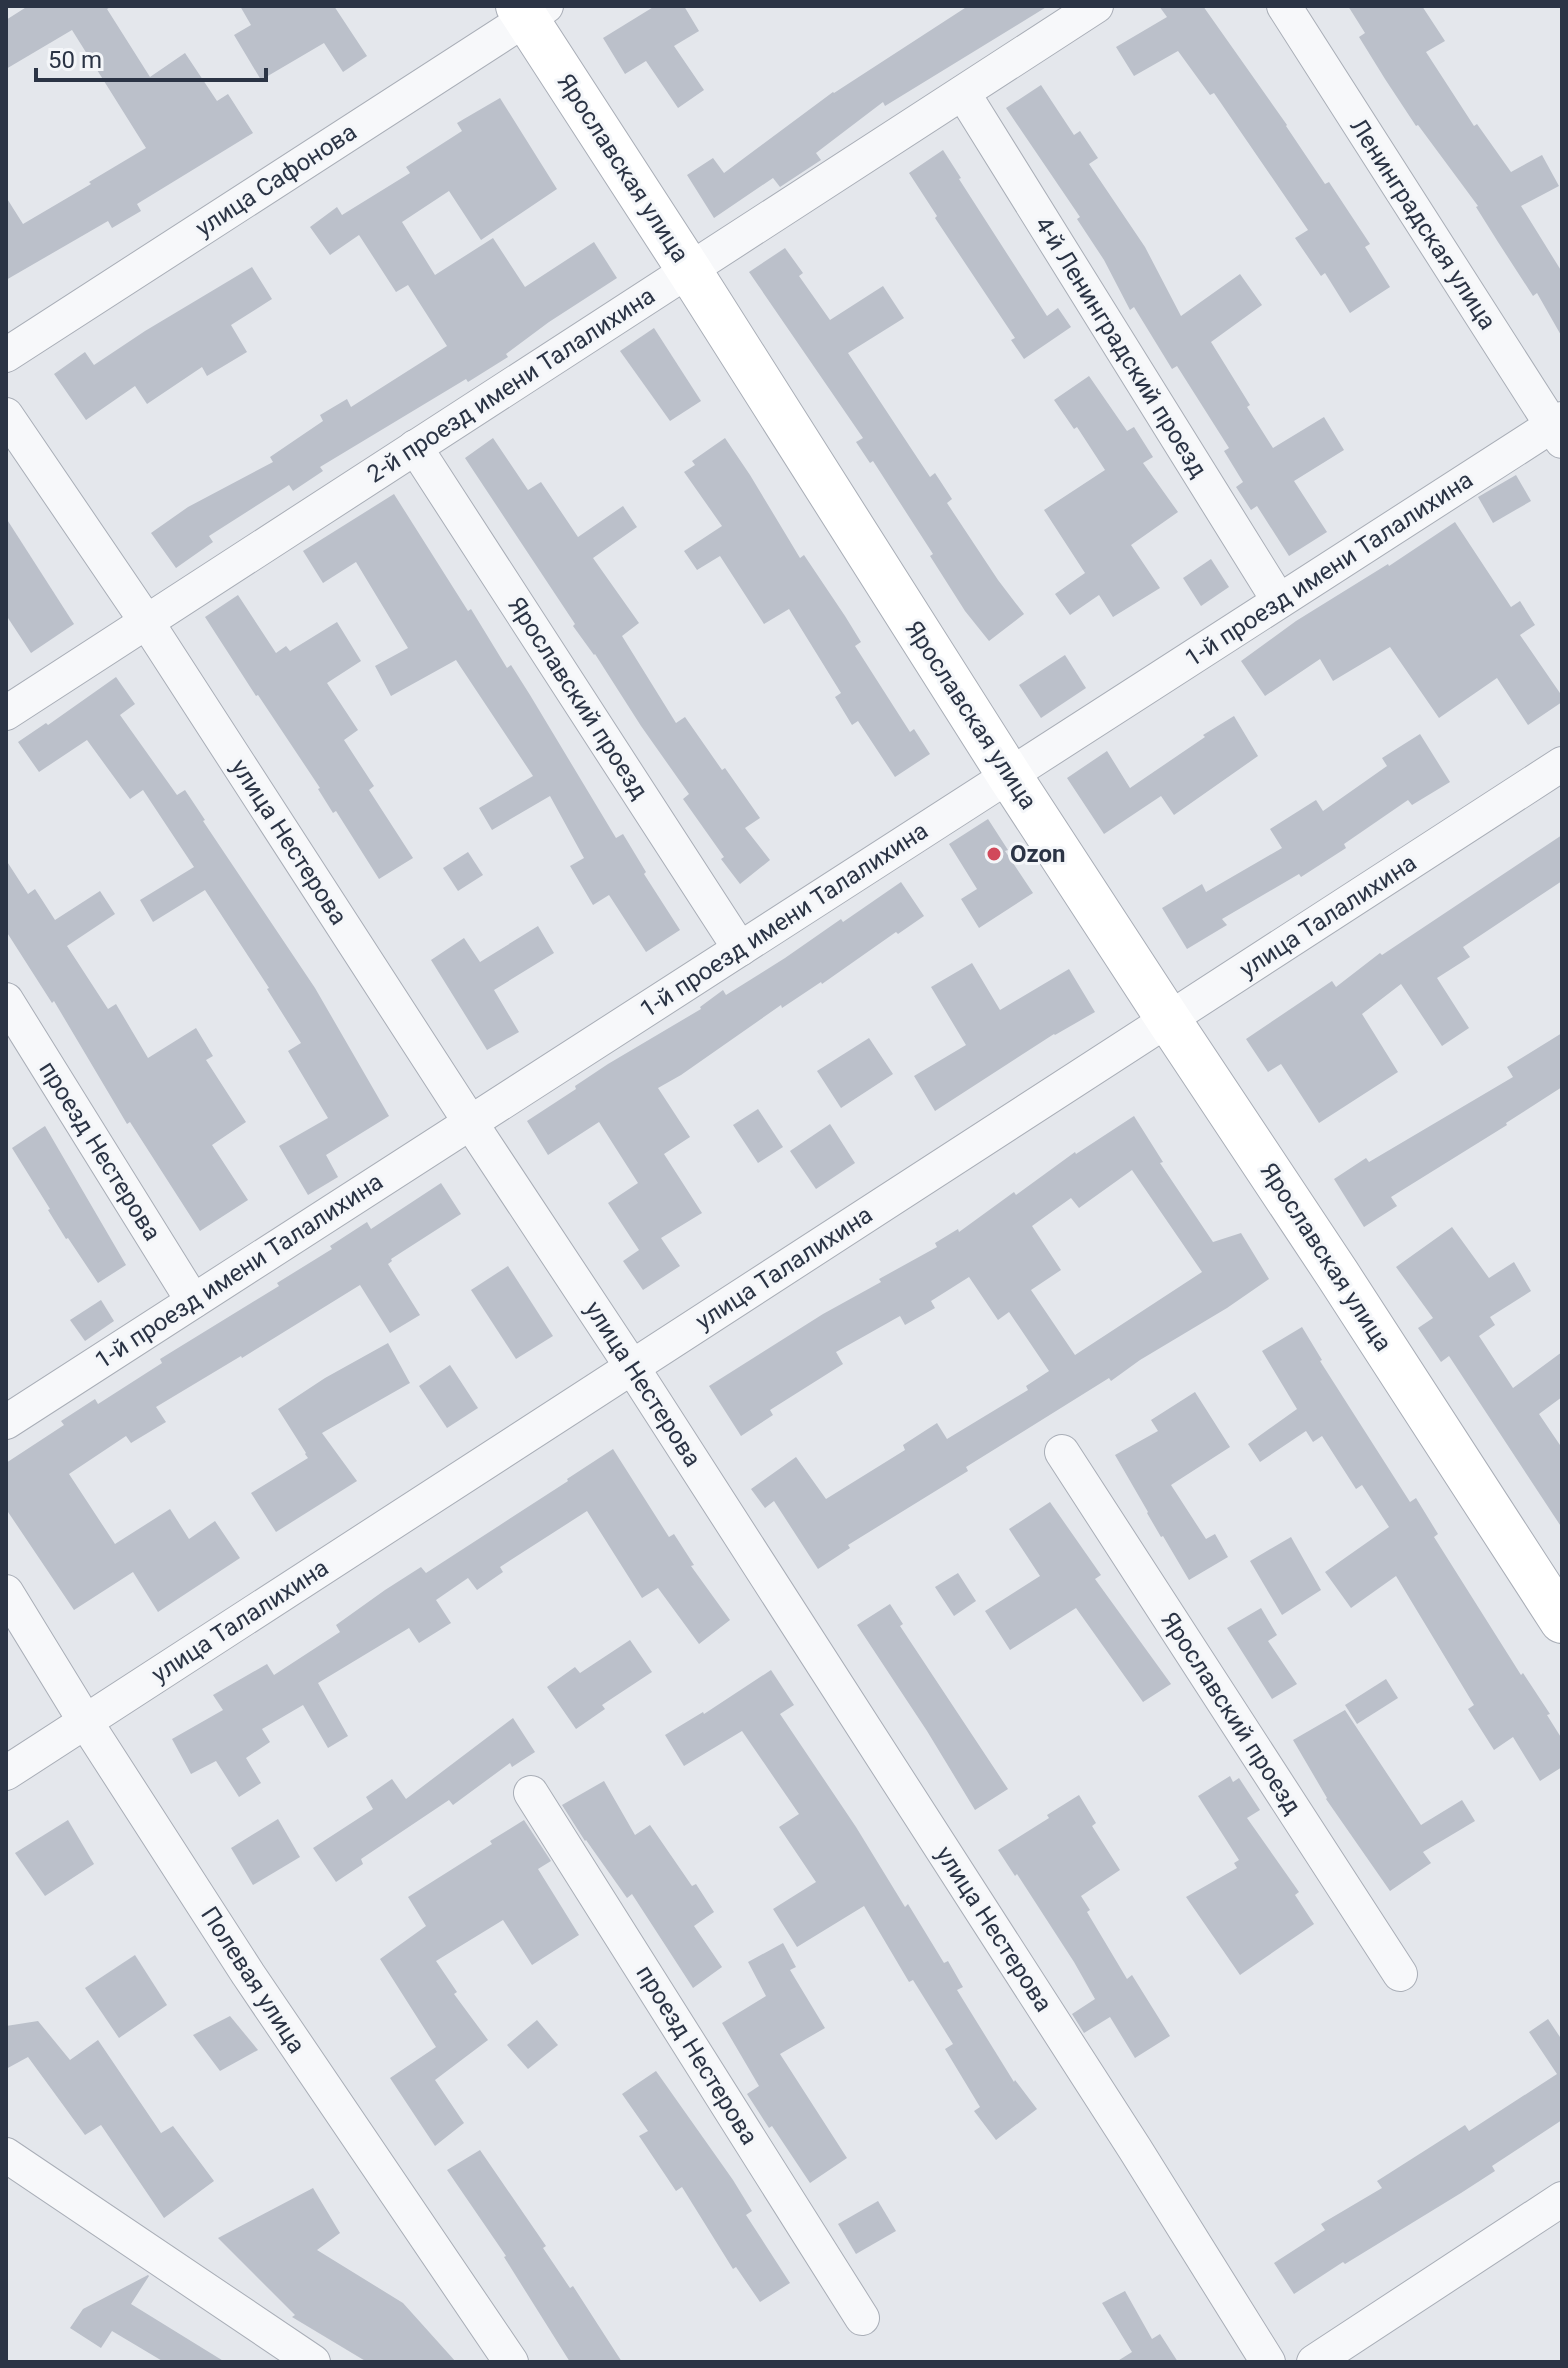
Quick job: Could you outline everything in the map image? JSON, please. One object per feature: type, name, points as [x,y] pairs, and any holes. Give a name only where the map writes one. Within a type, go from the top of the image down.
[{"type":"street","name":"2-й проезд имени Талалихина","points":[[6,713],[1096,6]]},
{"type":"street","name":"Ленинградская улица","points":[[1284,6],[1559,428]]},
{"type":"street","name":"Ярославская улица","points":[[530,10],[689,270],[1009,775],[1562,1621]]},
{"type":"street","name":"улица Сафонова","points":[[6,355],[530,10]]},
{"type":"street","name":"4-й Ленинградский проезд","points":[[963,93],[1279,601]]},
{"type":"street","name":"улица Нестерова","points":[[6,415],[146,621],[632,1367],[1118,2122],[1268,2362]]},
{"type":"street","name":"1-й проезд имени Талалихина","points":[[6,1422],[1279,601],[1559,428]]},
{"type":"street","name":"Ярославский проезд","points":[[415,447],[740,949]]},
{"type":"street","name":"улица Талалихина","points":[[6,1773],[1562,764]]},
{"type":"street","name":"проезд Нестерова","points":[[6,1000],[193,1301]]},
{"type":"street","name":"Ярославский проезд","points":[[1062,1452],[1400,1974]]},
{"type":"street","name":"Полевая улица","points":[[6,1592],[248,1974],[511,2362]]},
{"type":"street","name":"проезд Нестерова","points":[[531,1793],[862,2318]]},
{"type":"street","points":[[6,2155],[313,2362]]},
{"type":"street","points":[[1314,2362],[1562,2199]]},
{"type":"building","points":[[28,6],[112,6],[107,9],[150,77],[185,53],[217,101],[228,94],[253,133],[137,204],[141,211],[112,228],[108,221],[6,280],[6,197],[23,224],[146,148],[72,30],[6,69],[6,20]]},
{"type":"building","points":[[240,6],[334,6],[367,56],[343,72],[324,43],[261,80],[234,35],[251,25]]},
{"type":"building","points":[[655,6],[684,6],[699,31],[674,46],[704,90],[678,108],[646,61],[625,74],[603,38]]},
{"type":"building","points":[[968,6],[1048,6],[885,106],[883,102],[816,153],[821,160],[780,187],[773,178],[714,218],[687,175],[713,158],[724,173],[833,92]]},
{"type":"building","points":[[1159,6],[1203,6],[1325,184],[1329,182],[1370,244],[1365,247],[1390,287],[1350,313],[1325,273],[1321,276],[1295,238],[1308,230],[1214,93],[1210,95],[1178,51],[1134,76],[1116,47],[1167,17]]},
{"type":"building","points":[[1348,6],[1422,6],[1445,41],[1426,52],[1474,126],[1477,124],[1511,172],[1542,155],[1559,186],[1521,206],[1562,272],[1562,337],[1537,293],[1533,296],[1478,206],[1416,126],[1385,79],[1359,37],[1365,33]]},
{"type":"building","points":[[1041,85],[1074,135],[1080,131],[1098,158],[1089,164],[1145,247],[1181,316],[1240,274],[1262,305],[1211,342],[1273,448],[1324,417],[1344,450],[1294,481],[1327,532],[1289,556],[1257,506],[1251,510],[1236,487],[1243,482],[1224,451],[1229,448],[1177,366],[1172,369],[1134,307],[1130,310],[1104,260],[1077,219],[1080,217],[1006,108]]},
{"type":"building","points":[[500,98],[557,189],[481,240],[449,191],[402,222],[435,275],[493,238],[525,287],[594,242],[617,278],[549,322],[506,354],[508,357],[320,467],[323,471],[293,491],[289,485],[209,536],[213,542],[176,568],[151,533],[188,507],[273,462],[270,457],[323,421],[320,415],[347,399],[351,407],[447,346],[408,285],[396,292],[359,235],[330,255],[310,227],[337,207],[342,215],[410,173],[406,167],[462,131],[457,123]]},
{"type":"building","points":[[943,150],[1047,316],[1058,308],[1071,327],[1024,359],[1011,340],[1015,338],[935,218],[937,216],[909,173]]},
{"type":"building","points":[[785,248],[803,273],[799,276],[830,320],[883,286],[904,318],[848,353],[930,477],[935,473],[952,499],[947,503],[1024,614],[989,641],[965,611],[930,556],[933,554],[873,461],[870,463],[856,442],[863,438],[749,272]]},
{"type":"building","points":[[252,267],[272,299],[231,325],[247,352],[207,376],[202,367],[147,404],[135,386],[86,420],[54,374],[85,352],[94,365]]},
{"type":"building","points":[[654,328],[701,401],[670,421],[620,351]]},
{"type":"building","points":[[1089,376],[1127,431],[1134,427],[1153,457],[1143,463],[1178,512],[1131,545],[1160,588],[1113,617],[1099,595],[1070,615],[1055,594],[1085,573],[1044,510],[1105,470],[1077,427],[1074,429],[1054,400]]},
{"type":"building","points":[[493,438],[528,490],[541,482],[578,537],[623,506],[637,527],[593,558],[639,623],[622,636],[676,723],[685,717],[760,818],[745,828],[770,860],[740,884],[683,799],[689,794],[573,626],[575,624],[465,458]]},
{"type":"building","points":[[725,438],[800,558],[804,555],[845,616],[861,642],[855,646],[910,732],[914,729],[930,754],[895,777],[858,721],[852,725],[835,697],[841,693],[789,609],[764,624],[720,556],[697,570],[684,551],[722,526],[684,472],[695,465],[692,461]]},
{"type":"building","points":[[1516,475],[1531,501],[1493,523],[1478,497]]},
{"type":"building","points":[[394,494],[507,668],[511,665],[616,838],[623,834],[680,930],[646,952],[609,895],[593,905],[570,866],[584,858],[550,796],[492,830],[479,808],[533,776],[456,660],[391,696],[375,666],[408,648],[356,562],[323,583],[303,551]]},
{"type":"building","points":[[6,518],[74,624],[31,653],[6,615]]},
{"type":"building","points":[[1455,522],[1511,607],[1520,601],[1535,625],[1520,635],[1562,696],[1562,702],[1528,725],[1497,678],[1439,718],[1390,647],[1333,681],[1320,659],[1265,696],[1241,661],[1296,621],[1389,566]]},
{"type":"building","points":[[1211,559],[1229,587],[1201,606],[1183,578]]},
{"type":"building","points":[[238,595],[276,653],[286,646],[290,651],[337,622],[361,661],[327,683],[358,730],[344,740],[374,786],[369,790],[413,858],[379,879],[205,617]]},
{"type":"building","points":[[1065,655],[1086,688],[1041,718],[1019,685]]},
{"type":"building","points":[[116,677],[135,704],[120,715],[177,795],[185,790],[315,988],[389,1116],[326,1155],[338,1177],[308,1195],[279,1146],[328,1118],[288,1051],[301,1043],[205,890],[153,922],[140,900],[194,867],[143,790],[130,799],[87,740],[39,772],[18,742],[46,723],[48,725]]},
{"type":"building","points":[[1234,716],[1258,756],[1174,815],[1161,796],[1104,834],[1067,778],[1107,751],[1130,788]]},
{"type":"building","points":[[1420,734],[1450,782],[1412,805],[1408,800],[1344,844],[1346,848],[1301,877],[1299,874],[1222,919],[1227,925],[1187,949],[1162,908],[1202,884],[1206,892],[1282,848],[1270,829],[1316,800],[1323,811],[1387,766],[1382,758]]},
{"type":"building","points":[[988,819],[1033,893],[979,928],[961,899],[977,889],[949,844]]},
{"type":"building","points":[[1562,835],[1562,881],[1463,947],[1470,957],[1437,978],[1469,1028],[1442,1046],[1401,984],[1362,1014],[1398,1072],[1319,1123],[1281,1064],[1268,1072],[1246,1039],[1332,981],[1336,987],[1380,953],[1382,955]]},
{"type":"building","points":[[468,852],[483,875],[458,891],[443,868]]},
{"type":"building","points":[[6,860],[28,894],[35,889],[55,920],[100,891],[115,914],[67,946],[108,1009],[116,1004],[148,1058],[196,1028],[213,1056],[206,1060],[246,1122],[212,1145],[248,1200],[200,1231],[130,1122],[127,1124],[54,1001],[52,1003],[6,931]]},
{"type":"building","points":[[901,882],[924,916],[822,984],[782,1008],[781,1005],[658,1088],[690,1137],[664,1154],[702,1213],[661,1238],[680,1266],[643,1290],[623,1261],[639,1250],[608,1203],[638,1183],[599,1122],[548,1155],[527,1121],[608,1064],[701,1009],[723,990],[726,995]]},
{"type":"building","points":[[538,926],[554,953],[494,990],[519,1032],[487,1050],[431,960],[464,938],[480,962]]},
{"type":"building","points":[[972,963],[1000,1010],[1069,969],[1095,1012],[1054,1034],[935,1111],[914,1076],[966,1045],[931,987]]},
{"type":"building","points":[[1562,1033],[1562,1087],[1391,1197],[1397,1206],[1364,1227],[1334,1179],[1366,1158],[1369,1162],[1513,1077],[1507,1067]]},
{"type":"building","points":[[869,1038],[893,1074],[841,1108],[817,1071]]},
{"type":"building","points":[[758,1109],[783,1147],[758,1163],[733,1125]]},
{"type":"building","points":[[1134,1116],[1163,1162],[1160,1163],[1213,1242],[1241,1233],[1269,1279],[1111,1381],[1109,1378],[966,1467],[968,1471],[848,1545],[850,1548],[818,1569],[774,1501],[765,1508],[751,1489],[796,1457],[826,1499],[905,1450],[903,1445],[937,1423],[947,1439],[1028,1390],[1026,1386],[1049,1371],[1009,1312],[998,1320],[969,1277],[931,1301],[935,1308],[905,1325],[900,1316],[836,1352],[843,1364],[770,1410],[773,1415],[741,1436],[709,1386],[823,1314],[881,1282],[879,1279],[937,1247],[935,1243],[958,1229],[959,1232],[1014,1192],[1016,1195]],"holes":[[[1132,1170],[1202,1272],[1075,1355],[1031,1290],[1061,1270],[1032,1226],[1071,1198],[1079,1208]]]},
{"type":"building","points":[[830,1124],[855,1163],[816,1189],[790,1151]]},
{"type":"building","points":[[45,1126],[126,1265],[98,1283],[66,1239],[12,1148]]},
{"type":"building","points":[[441,1183],[461,1214],[391,1259],[388,1264],[420,1315],[390,1333],[360,1285],[156,1407],[166,1422],[131,1443],[126,1436],[69,1474],[115,1544],[170,1509],[189,1539],[215,1521],[240,1558],[158,1612],[133,1572],[74,1610],[6,1509],[6,1463],[64,1425],[61,1421],[95,1399],[98,1404],[162,1363],[160,1359],[279,1286],[277,1283],[332,1249],[330,1246],[367,1222],[371,1229]]},
{"type":"building","points":[[1452,1227],[1489,1278],[1514,1262],[1531,1291],[1490,1317],[1495,1325],[1479,1336],[1513,1388],[1562,1352],[1562,1397],[1539,1414],[1562,1448],[1562,1528],[1449,1356],[1441,1362],[1418,1328],[1433,1318],[1396,1267]]},
{"type":"building","points":[[508,1266],[553,1336],[516,1359],[471,1290]]},
{"type":"building","points":[[101,1300],[114,1321],[85,1341],[70,1320]]},
{"type":"building","points":[[1302,1327],[1320,1361],[1410,1502],[1416,1498],[1438,1534],[1434,1537],[1521,1675],[1523,1673],[1550,1714],[1547,1715],[1562,1739],[1562,1767],[1540,1781],[1513,1737],[1494,1750],[1468,1709],[1474,1705],[1396,1576],[1351,1608],[1325,1572],[1389,1527],[1362,1485],[1356,1489],[1322,1436],[1313,1442],[1306,1431],[1260,1462],[1248,1444],[1297,1409],[1262,1351]]},
{"type":"building","points":[[388,1343],[410,1383],[322,1433],[357,1481],[276,1532],[251,1493],[308,1458],[278,1409],[325,1378]]},
{"type":"building","points":[[450,1365],[478,1408],[447,1428],[419,1386]]},
{"type":"building","points":[[1195,1392],[1230,1447],[1171,1485],[1206,1539],[1215,1534],[1228,1557],[1189,1580],[1115,1455],[1158,1431],[1151,1420]]},
{"type":"building","points":[[613,1449],[669,1537],[674,1534],[694,1565],[691,1566],[730,1620],[699,1644],[658,1588],[642,1598],[587,1511],[500,1567],[503,1572],[477,1590],[468,1578],[436,1600],[451,1623],[419,1643],[409,1628],[318,1683],[348,1736],[328,1748],[303,1705],[262,1729],[270,1742],[246,1758],[261,1783],[239,1797],[216,1761],[191,1774],[172,1739],[223,1710],[213,1695],[267,1664],[274,1675],[340,1632],[336,1625],[385,1590],[421,1567],[426,1573]]},
{"type":"building","points":[[1050,1502],[1101,1575],[1095,1579],[1171,1684],[1143,1702],[1076,1608],[1010,1650],[985,1611],[1040,1576],[1009,1529]]},
{"type":"building","points":[[1291,1537],[1321,1590],[1282,1615],[1250,1561]]},
{"type":"building","points":[[958,1573],[976,1601],[954,1616],[935,1587]]},
{"type":"building","points":[[890,1604],[903,1624],[900,1626],[1008,1789],[975,1810],[857,1625]]},
{"type":"building","points":[[1261,1608],[1277,1635],[1268,1641],[1297,1684],[1272,1699],[1227,1628]]},
{"type":"building","points":[[630,1640],[652,1672],[602,1705],[605,1709],[576,1729],[547,1687],[575,1667],[580,1673]]},
{"type":"building","points":[[771,1670],[794,1705],[780,1714],[905,1907],[908,1904],[944,1963],[948,1961],[963,1987],[957,1990],[1014,2082],[1037,2109],[996,2140],[974,2111],[980,2107],[945,2049],[953,2044],[913,1980],[909,1982],[864,1906],[797,1947],[773,1909],[816,1882],[779,1827],[799,1814],[742,1731],[684,1766],[665,1735],[704,1714]]},
{"type":"building","points":[[1386,1679],[1398,1698],[1357,1724],[1345,1705]]},
{"type":"building","points":[[1345,1710],[1421,1825],[1462,1800],[1475,1821],[1423,1852],[1431,1863],[1390,1891],[1326,1799],[1293,1740]]},
{"type":"building","points":[[513,1718],[535,1752],[512,1767],[510,1763],[453,1805],[449,1800],[361,1859],[363,1864],[336,1882],[313,1848],[373,1809],[366,1797],[392,1779],[406,1799]]},
{"type":"building","points":[[1230,1776],[1233,1782],[1239,1778],[1260,1810],[1247,1818],[1299,1892],[1295,1895],[1314,1924],[1240,1975],[1186,1897],[1237,1868],[1234,1863],[1239,1860],[1198,1796]]},
{"type":"building","points":[[604,1781],[635,1835],[650,1825],[714,1912],[694,1926],[722,1967],[693,1988],[632,1894],[627,1898],[562,1805]]},
{"type":"building","points":[[1079,1795],[1096,1823],[1092,1826],[1120,1870],[1081,1896],[1090,1910],[1087,1912],[1127,1979],[1132,1975],[1170,2036],[1135,2058],[1110,2017],[1084,2033],[1072,2014],[1095,1999],[1017,1874],[1015,1876],[998,1850]]},
{"type":"building","points":[[278,1819],[300,1857],[253,1885],[231,1848]]},
{"type":"building","points":[[68,1820],[94,1864],[45,1896],[15,1853]]},
{"type":"building","points":[[524,1820],[551,1861],[538,1869],[579,1935],[532,1965],[503,1920],[436,1961],[457,1992],[454,1994],[488,2040],[435,2080],[464,2123],[435,2146],[390,2078],[436,2047],[380,1959],[426,1926],[408,1897]]},
{"type":"building","points":[[783,1943],[796,1967],[790,1970],[825,2028],[780,2054],[847,2158],[810,2183],[747,2094],[759,2086],[722,2023],[766,1996],[748,1962]]},
{"type":"building","points":[[135,1955],[167,2005],[119,2038],[85,1988]]},
{"type":"building","points":[[230,2016],[258,2050],[220,2071],[193,2035]]},
{"type":"building","points":[[1548,2019],[1562,2040],[1562,2120],[1492,2166],[1495,2171],[1294,2294],[1274,2263],[1325,2230],[1321,2224],[1382,2188],[1377,2181],[1465,2125],[1469,2131],[1557,2074],[1529,2032]]},
{"type":"building","points":[[537,2020],[558,2045],[528,2069],[507,2045]]},
{"type":"building","points":[[38,2021],[70,2060],[98,2040],[161,2133],[173,2126],[214,2181],[164,2218],[101,2125],[85,2135],[28,2057],[6,2069],[6,2026]]},
{"type":"building","points":[[656,2071],[733,2180],[752,2211],[746,2215],[790,2283],[760,2302],[736,2267],[733,2269],[682,2187],[676,2191],[639,2136],[648,2131],[622,2094]]},
{"type":"building","points":[[480,2150],[622,2362],[570,2362],[506,2256],[447,2170]]},
{"type":"building","points":[[313,2188],[340,2233],[317,2250],[403,2303],[456,2362],[367,2362],[292,2317],[295,2315],[218,2238]]},
{"type":"building","points":[[878,2201],[896,2231],[856,2254],[838,2224]]},
{"type":"building","points":[[148,2275],[131,2304],[225,2362],[164,2362],[112,2331],[101,2348],[70,2328],[83,2309]]},
{"type":"building","points":[[1125,2291],[1152,2339],[1160,2334],[1178,2362],[1116,2362],[1132,2352],[1102,2303]]},
{"type":"place","name":"Ozon","points":[[994,854]]}]
